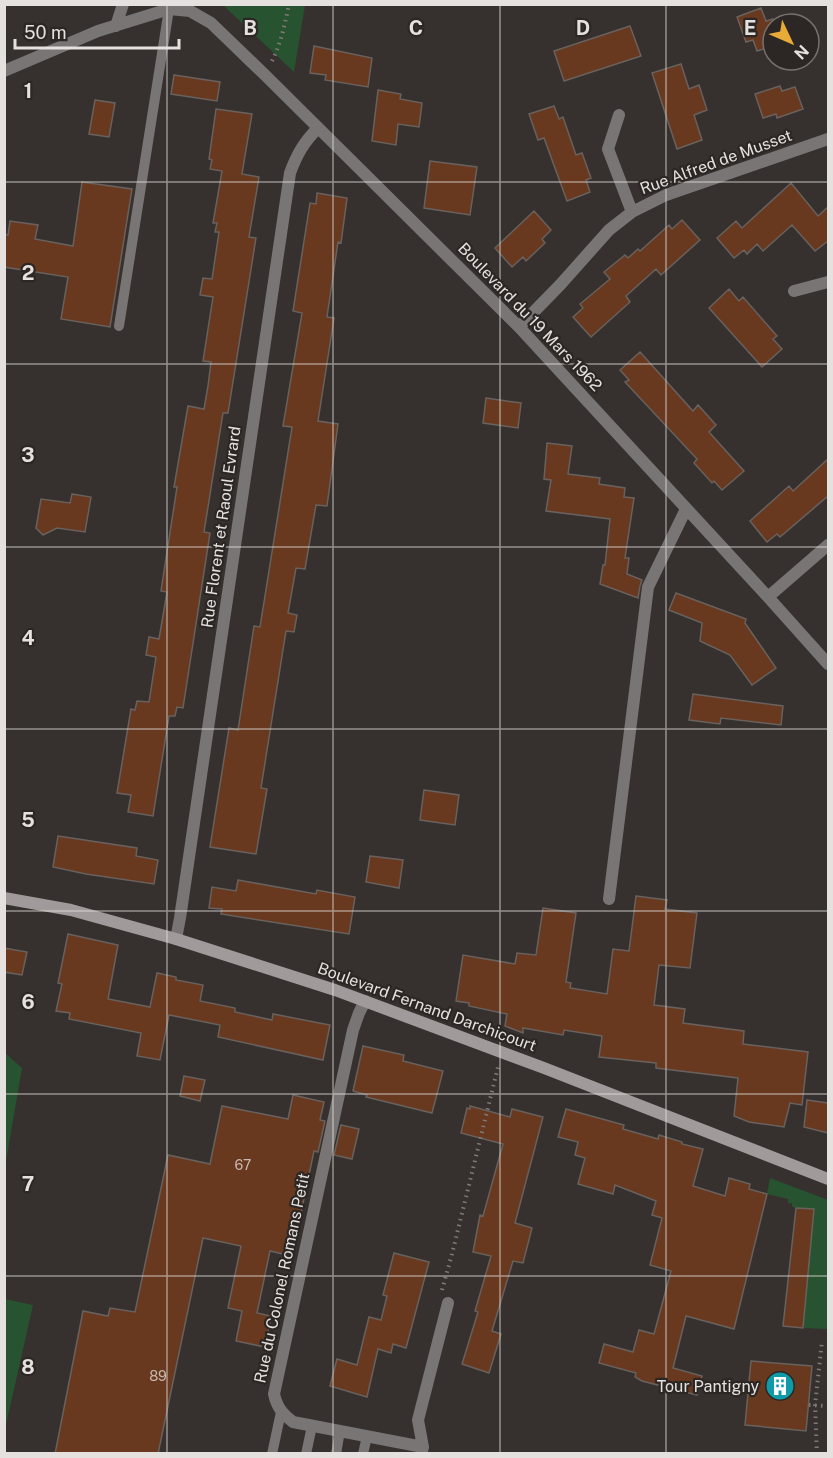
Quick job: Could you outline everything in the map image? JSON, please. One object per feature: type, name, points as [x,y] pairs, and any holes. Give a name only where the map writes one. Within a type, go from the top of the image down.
[{"type":"main road","name":"Boulevard Fernand Darchicourt","points":[[4,898],[70,910],[176,939],[365,1001],[828,1179]]},
{"type":"street","points":[[116,26],[123,4]]},
{"type":"street","name":"Boulevard du 19 Mars 1962","points":[[4,71],[98,31],[166,7],[188,8],[211,23],[519,327],[828,664]]},
{"type":"street","points":[[619,115],[608,149],[632,212]]},
{"type":"street","name":"Rue Florent et Raoul Evrard","points":[[176,939],[290,173],[305,141],[318,128]]},
{"type":"street","name":"Rue Alfred de Musset","points":[[519,327],[609,230],[632,212],[666,195],[828,139]]},
{"type":"street","points":[[794,291],[828,282]]},
{"type":"street","points":[[609,899],[648,587],[686,509]]},
{"type":"street","points":[[768,597],[828,544]]},
{"type":"street","name":"Rue du Colonel Romans Petit","points":[[281,1412],[276,1405],[274,1394],[353,1030],[365,1001]]},
{"type":"street","points":[[281,1412],[293,1422],[367,1436],[422,1450],[418,1420],[448,1303]]},
{"type":"lane","points":[[119,326],[166,7]]},
{"type":"lane","points":[[272,1454],[281,1412]]},
{"type":"lane","points":[[306,1454],[312,1426]]},
{"type":"lane","points":[[336,1454],[340,1431]]},
{"type":"lane","points":[[363,1454],[367,1436]]},
{"type":"path","points":[[265,75],[277,52],[289,4]]},
{"type":"path","points":[[448,1303],[441,1291],[502,1052]]},
{"type":"path","points":[[817,1454],[815,1405],[822,1341]]},
{"type":"path","points":[[809,1405],[828,1406]]},
{"type":"green space","points":[[223,5],[305,5],[294,72]]},
{"type":"green space","points":[[5,1053],[22,1068],[5,1167]]},
{"type":"green space","points":[[770,1178],[828,1200],[828,1329],[803,1328],[814,1210],[792,1207],[788,1199],[767,1194]]},
{"type":"green space","points":[[4,1299],[33,1305],[5,1429]]},
{"type":"building","points":[[761,8],[761,50],[757,51],[753,40],[746,42],[737,17]]},
{"type":"building","points":[[630,26],[641,56],[564,81],[554,51]]},
{"type":"building","points":[[314,46],[372,58],[368,87],[325,80],[326,75],[310,73]]},
{"type":"building","points":[[681,64],[689,89],[699,85],[707,110],[694,115],[702,140],[677,149],[652,73]]},
{"type":"building","points":[[174,75],[220,82],[217,101],[171,94]]},
{"type":"building","points":[[780,86],[782,91],[795,87],[803,109],[777,118],[776,114],[763,118],[755,94]]},
{"type":"building","points":[[378,90],[401,94],[400,99],[422,103],[419,127],[398,124],[396,145],[372,141]]},
{"type":"building","points":[[95,100],[115,103],[109,137],[89,134]]},
{"type":"building","points":[[554,106],[559,119],[563,117],[576,155],[582,153],[591,178],[586,180],[590,192],[567,201],[544,138],[538,140],[529,114]]},
{"type":"building","points":[[216,109],[252,114],[242,174],[259,177],[249,237],[256,238],[228,413],[223,413],[204,532],[210,533],[183,708],[177,707],[175,716],[169,716],[153,816],[128,812],[131,795],[117,793],[131,709],[135,710],[137,701],[149,702],[156,657],[146,655],[149,637],[159,639],[167,592],[161,591],[177,487],[174,487],[188,406],[204,409],[208,386],[211,362],[203,361],[213,297],[200,295],[203,278],[212,279],[219,232],[215,232],[217,223],[213,223],[222,171],[210,169],[212,160],[209,159]]},
{"type":"building","points":[[430,161],[477,167],[470,215],[424,208]]},
{"type":"building","points":[[82,182],[132,189],[110,327],[61,319],[68,277],[4,267],[4,234],[8,235],[10,221],[38,225],[35,239],[73,246]]},
{"type":"building","points":[[791,183],[818,216],[828,207],[828,241],[815,251],[792,225],[763,251],[757,244],[747,254],[744,250],[734,258],[717,238],[736,221],[742,228]]},
{"type":"building","points":[[317,193],[347,198],[327,317],[334,318],[318,421],[338,424],[327,506],[316,505],[305,569],[296,568],[288,613],[297,615],[294,632],[286,631],[261,788],[267,789],[256,854],[210,847],[229,728],[238,730],[254,626],[260,627],[292,427],[283,426],[302,313],[293,311],[310,203],[316,204]]},
{"type":"building","points":[[534,211],[551,230],[542,239],[545,243],[526,261],[523,257],[512,267],[495,248]]},
{"type":"building","points":[[682,220],[700,240],[661,275],[656,269],[626,296],[630,302],[591,337],[573,317],[583,308],[580,304],[610,279],[604,272],[625,255],[628,258],[638,249],[640,251],[669,225],[672,229]]},
{"type":"building","points":[[729,289],[739,301],[743,297],[777,336],[773,339],[782,349],[762,367],[709,308]]},
{"type":"building","points":[[640,352],[693,411],[698,405],[716,425],[709,432],[744,471],[722,490],[714,481],[712,483],[694,463],[697,459],[625,382],[629,380],[620,370]]},
{"type":"building","points":[[486,398],[521,403],[518,428],[483,423]]},
{"type":"building","points":[[547,443],[572,446],[568,474],[600,478],[599,484],[625,488],[624,497],[634,498],[625,558],[629,558],[627,574],[642,580],[638,598],[600,584],[603,565],[605,565],[610,519],[546,511],[551,480],[544,479]]},
{"type":"building","points":[[828,459],[828,496],[780,537],[777,534],[767,542],[750,521],[789,486],[793,491]]},
{"type":"building","points":[[72,494],[91,497],[85,532],[57,528],[43,535],[36,528],[41,499],[70,503]]},
{"type":"building","points":[[676,593],[746,619],[745,623],[776,668],[752,685],[730,655],[700,641],[702,623],[669,610]]},
{"type":"building","points":[[693,694],[783,706],[781,725],[721,718],[720,724],[689,720]]},
{"type":"building","points":[[424,790],[459,795],[455,825],[420,820]]},
{"type":"building","points":[[58,836],[137,848],[136,856],[158,860],[154,884],[53,867]]},
{"type":"building","points":[[370,856],[403,860],[399,888],[366,882]]},
{"type":"building","points":[[238,880],[316,894],[317,890],[355,897],[349,934],[221,914],[222,909],[209,908],[212,887],[236,891]]},
{"type":"building","points":[[636,896],[667,900],[665,909],[697,913],[690,968],[659,965],[654,1005],[685,1009],[683,1023],[744,1031],[743,1044],[808,1052],[802,1105],[790,1103],[784,1127],[749,1122],[734,1116],[738,1078],[656,1068],[656,1063],[599,1057],[602,1036],[564,1030],[563,1035],[523,1028],[523,1033],[505,1026],[507,1014],[456,1001],[463,955],[515,964],[517,953],[536,955],[543,908],[576,913],[566,982],[571,983],[570,988],[607,994],[613,949],[629,951]]},
{"type":"building","points":[[68,934],[118,945],[108,999],[150,1007],[157,973],[176,977],[176,980],[203,985],[200,1001],[235,1008],[235,1012],[272,1020],[273,1014],[330,1025],[323,1060],[218,1037],[220,1025],[169,1015],[160,1060],[137,1056],[141,1033],[69,1019],[70,1013],[56,1011],[62,984],[58,983]]},
{"type":"building","points":[[4,948],[27,952],[22,975],[4,972]]},
{"type":"building","points":[[363,1046],[404,1055],[403,1061],[443,1071],[432,1113],[366,1097],[367,1095],[353,1091]]},
{"type":"building","points":[[184,1076],[205,1080],[200,1101],[180,1096]]},
{"type":"building","points":[[293,1095],[324,1102],[320,1120],[325,1121],[318,1152],[314,1151],[292,1256],[270,1251],[257,1313],[271,1316],[265,1347],[236,1341],[242,1311],[228,1308],[241,1246],[203,1238],[158,1454],[55,1454],[83,1311],[108,1316],[110,1308],[135,1312],[168,1155],[210,1164],[222,1106],[288,1119]]},
{"type":"building","points":[[807,1100],[828,1103],[828,1133],[804,1127]]},
{"type":"building","points":[[470,1106],[510,1117],[512,1109],[543,1117],[515,1223],[532,1228],[523,1263],[513,1261],[492,1331],[501,1334],[489,1373],[462,1364],[478,1312],[475,1311],[491,1256],[473,1252],[480,1215],[483,1216],[503,1144],[461,1133],[467,1108],[470,1109]]},
{"type":"building","points":[[566,1109],[624,1125],[623,1129],[658,1139],[659,1135],[703,1149],[693,1186],[725,1196],[729,1178],[750,1184],[749,1189],[767,1194],[734,1329],[686,1316],[673,1368],[702,1376],[697,1395],[642,1381],[635,1377],[636,1373],[599,1363],[604,1344],[633,1352],[639,1330],[654,1334],[671,1271],[650,1265],[662,1218],[652,1215],[656,1201],[615,1185],[613,1194],[578,1184],[585,1158],[575,1155],[578,1142],[558,1137]]},
{"type":"building","points":[[341,1125],[359,1129],[352,1159],[334,1155]]},
{"type":"building","points":[[796,1208],[814,1209],[803,1328],[783,1326]]},
{"type":"building","points":[[394,1253],[429,1262],[406,1348],[393,1344],[391,1353],[378,1349],[367,1397],[330,1386],[337,1359],[357,1365],[369,1317],[381,1320],[387,1296],[383,1295]]},
{"type":"building","name":"Tour Pantigny","points":[[751,1361],[812,1366],[806,1431],[745,1425]]},
{"type":"place","name":"Tour Pantigny","points":[[780,1386]]}]
